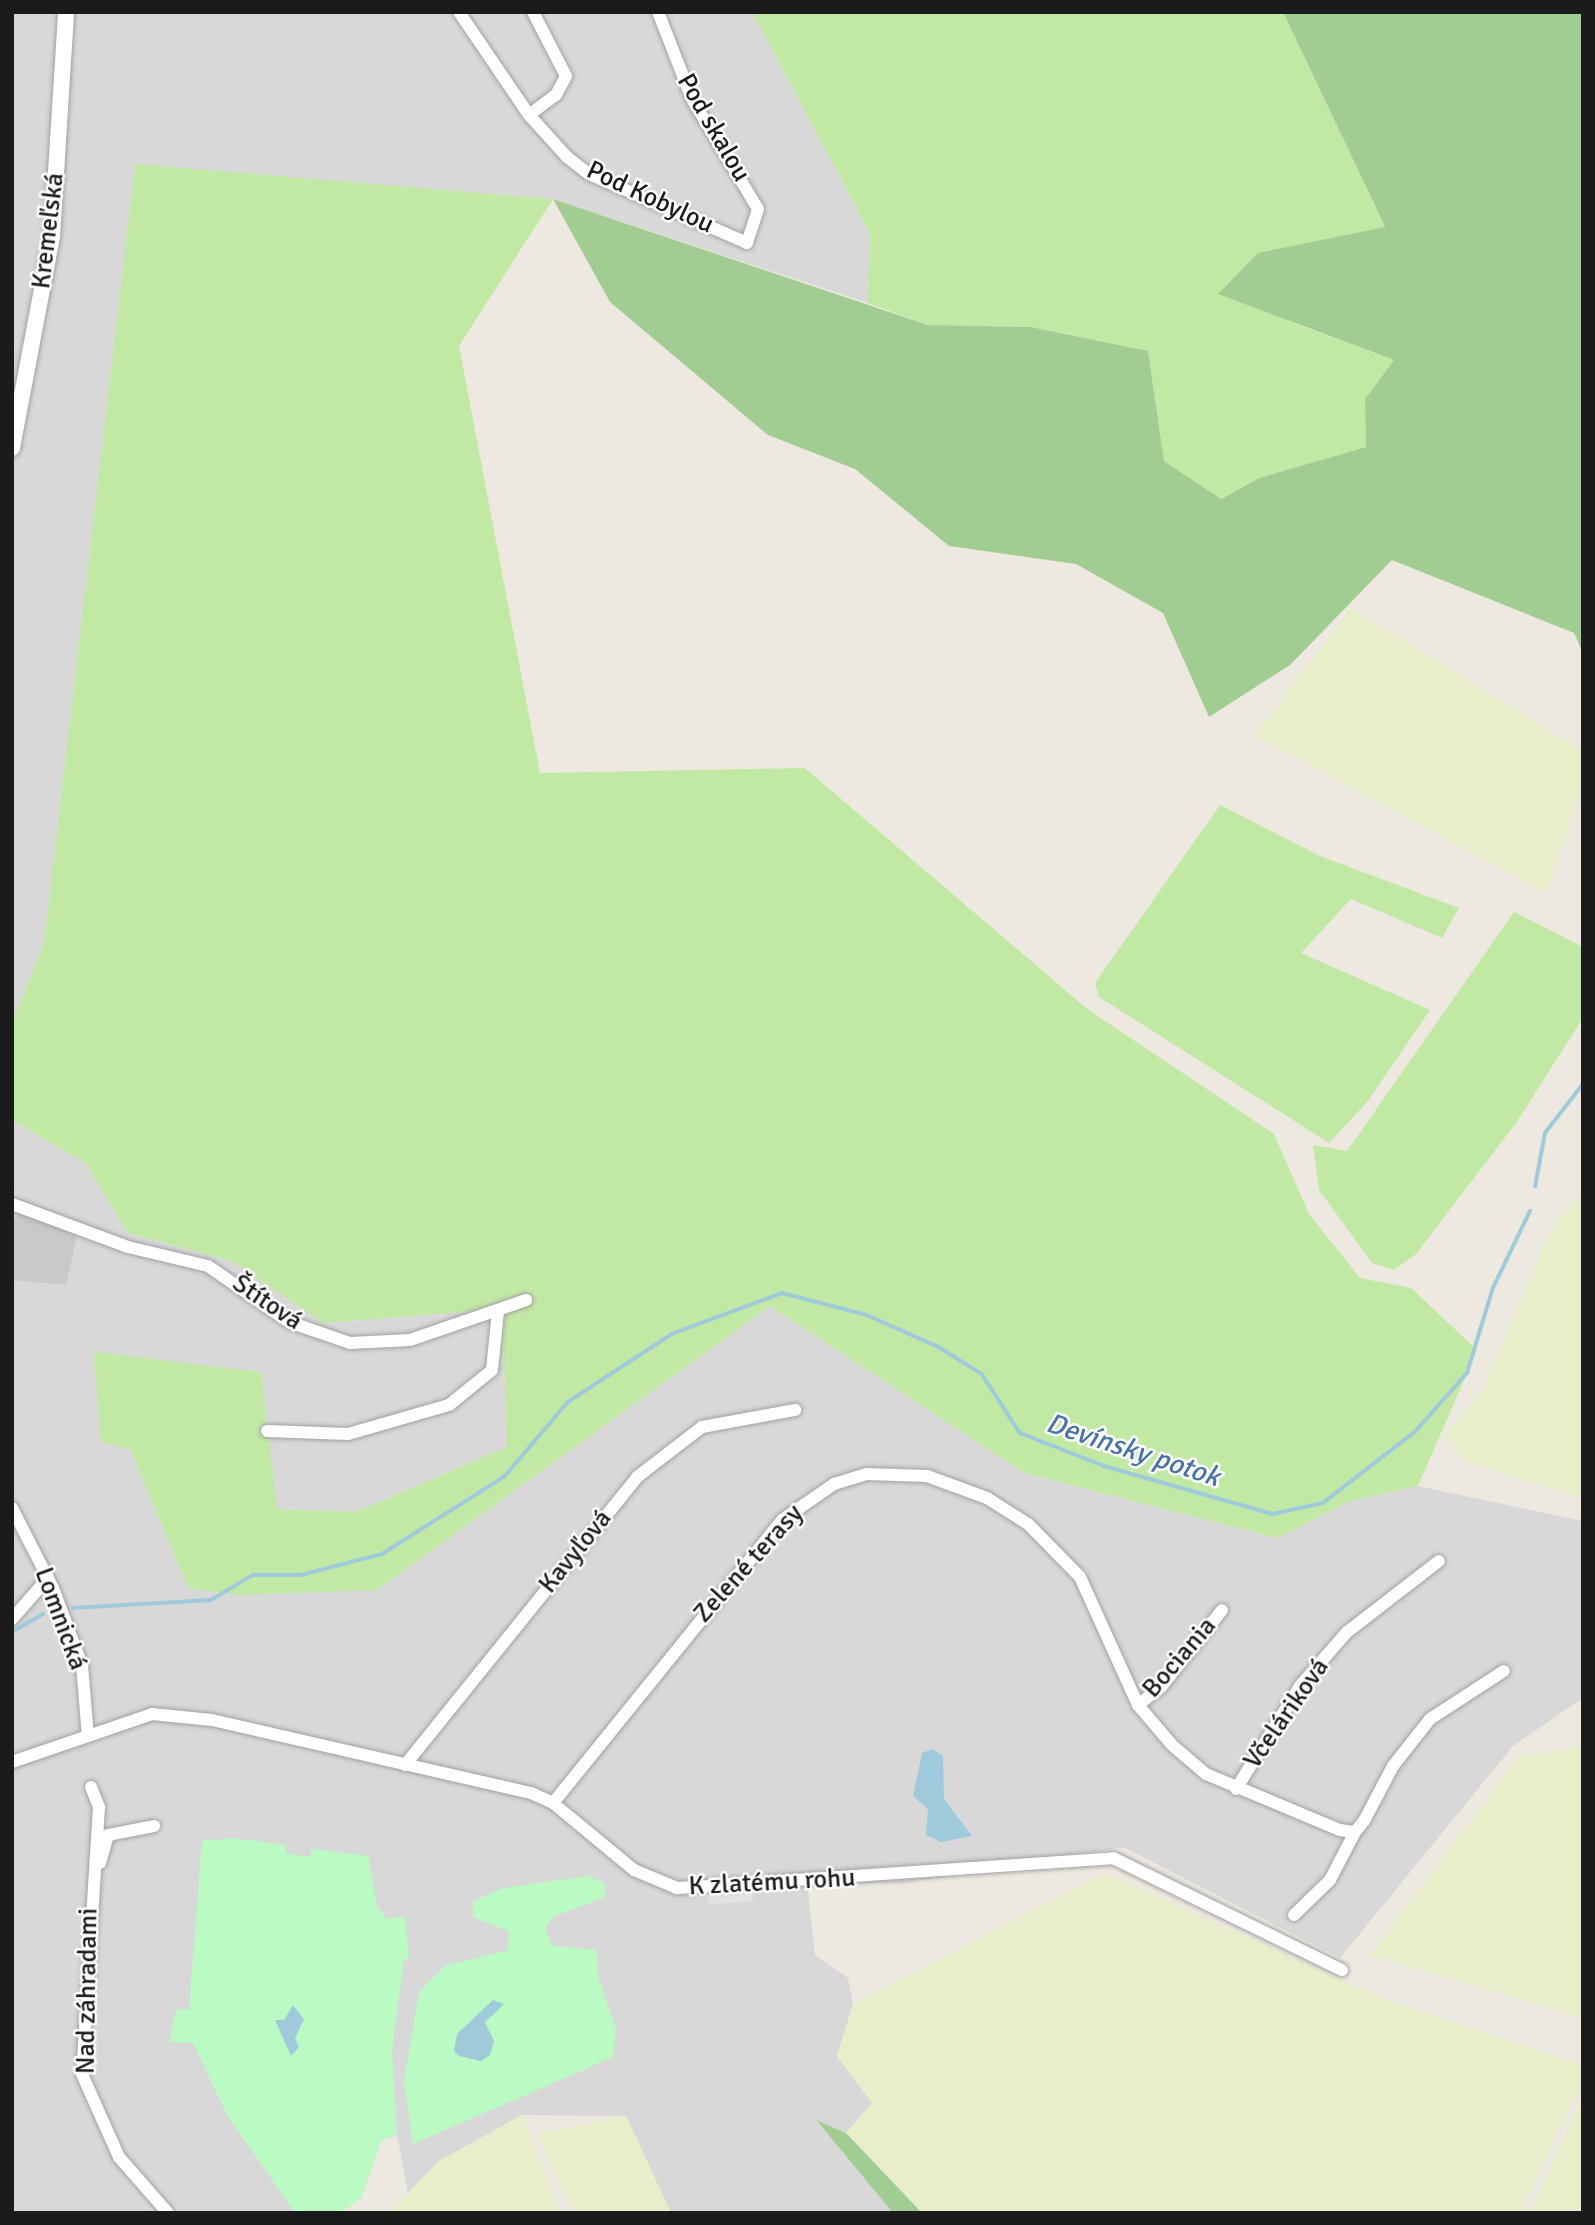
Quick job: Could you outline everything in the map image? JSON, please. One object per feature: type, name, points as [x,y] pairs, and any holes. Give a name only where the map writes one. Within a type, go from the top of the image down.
[{"type":"street","name":"Kremeľská","points":[[12,448],[52,236],[66,12]]},
{"type":"street","name":"Pod Kobylou","points":[[459,12],[529,115],[589,174],[747,243]]},
{"type":"street","points":[[529,115],[556,95],[566,76],[533,12]]},
{"type":"street","name":"Pod skalou","points":[[658,12],[692,99],[758,209],[747,243]]},
{"type":"street","name":"Štítová","points":[[12,1203],[128,1247],[208,1266],[289,1322],[350,1343],[410,1340],[526,1300]]},
{"type":"street","points":[[267,1432],[348,1434],[449,1405],[492,1370],[498,1311]]},
{"type":"street","name":"Kavyľová","points":[[405,1765],[637,1477],[702,1427],[795,1410]]},
{"type":"street","name":"Zelené terasy","points":[[553,1803],[782,1520],[834,1484],[866,1474],[927,1476],[987,1498],[1028,1524],[1080,1577],[1138,1705],[1194,1765],[1236,1789],[1355,1832]]},
{"type":"street","name":"Lomnická","points":[[12,1508],[48,1578],[82,1665],[88,1736]]},
{"type":"street","name":"Včeláriková","points":[[1236,1789],[1300,1686],[1346,1632],[1439,1561]]},
{"type":"street","points":[[12,1619],[48,1578]]},
{"type":"street","name":"Bociania","points":[[1138,1705],[1161,1687],[1222,1610]]},
{"type":"street","points":[[1294,1915],[1330,1880],[1355,1832],[1430,1719],[1504,1671]]},
{"type":"street","name":"K zlatému rohu","points":[[12,1762],[88,1736],[166,1714],[405,1765],[553,1803],[634,1870],[677,1888],[1113,1858],[1342,1970]]},
{"type":"street","name":"Nad záhradami","points":[[91,1787],[99,1807],[89,1888],[82,2074],[118,2157],[168,2213]]},
{"type":"street","points":[[89,1888],[98,1885],[108,1835],[154,1826]]},
{"type":"shaded area","points":[[12,12],[752,12],[870,234],[868,303],[553,199],[135,165],[44,943],[12,1023]]},
{"type":"shaded area","points":[[12,1120],[85,1163],[128,1233],[231,1261],[324,1323],[502,1309],[507,1447],[356,1512],[277,1509],[130,1449],[188,1588],[377,1590],[770,1306],[1024,1473],[1278,1538],[1350,1501],[1418,1486],[1583,1521],[1583,1698],[1513,1746],[1340,1958],[1123,1847],[901,1884],[807,1882],[815,1955],[848,1978],[853,2004],[837,2056],[872,2103],[846,2133],[817,2122],[893,2213],[671,2213],[626,2116],[522,2115],[439,2161],[408,2193],[397,2135],[381,2141],[361,2198],[340,2213],[12,2213]]},
{"type":"shaded area","points":[[22,1209],[79,1227],[66,1285],[12,1280],[12,1223]]},
{"type":"shaded area","points":[[752,1889],[753,1901],[708,1905],[707,1893]]},
{"type":"green space","points":[[752,12],[1283,12],[1385,228],[1258,253],[1293,323],[1394,360],[1365,399],[1366,447],[1259,478],[1220,499],[1164,461],[1148,351],[1031,327],[928,325],[868,303],[870,234]]},
{"type":"green space","points":[[1283,12],[1583,12],[1583,653],[1574,633],[1392,560],[1290,665],[1209,717],[1163,613],[1076,564],[949,546],[855,469],[768,435],[610,302],[553,199],[928,325],[1031,327],[1148,351],[1164,461],[1221,499],[1259,478],[1366,447],[1365,399],[1394,360],[1218,294],[1258,253],[1385,227]]},
{"type":"green space","points":[[135,164],[553,199],[459,346],[540,773],[805,768],[1087,1009],[1274,1134],[1309,1214],[1360,1278],[1411,1288],[1477,1350],[1418,1486],[1350,1501],[1278,1538],[1024,1473],[770,1306],[377,1590],[240,1595],[188,1588],[130,1449],[101,1442],[94,1352],[261,1372],[277,1509],[356,1512],[507,1447],[502,1309],[324,1323],[231,1261],[128,1233],[85,1163],[12,1120],[12,1023],[44,943]]},
{"type":"green space","points":[[1351,608],[1583,751],[1583,787],[1546,893],[1254,735]]},
{"type":"green space","points":[[1220,805],[1320,856],[1459,908],[1442,938],[1351,899],[1301,953],[1430,1010],[1367,1102],[1329,1143],[1099,997],[1095,983]]},
{"type":"green space","points":[[1514,912],[1583,947],[1583,1018],[1516,1123],[1416,1254],[1394,1270],[1372,1263],[1319,1190],[1313,1145],[1347,1151]]},
{"type":"green space","points":[[1583,1191],[1583,1499],[1463,1460],[1445,1433],[1483,1390],[1549,1232]]},
{"type":"green space","points":[[1583,1747],[1583,2018],[1370,1955],[1518,1757]]},
{"type":"green space","points":[[233,1838],[286,1845],[285,1853],[310,1857],[312,1849],[368,1856],[377,1907],[387,1919],[405,1917],[409,1959],[404,1959],[392,2050],[397,2134],[381,2141],[361,2198],[340,2213],[295,2213],[227,2115],[193,2043],[170,2042],[176,2009],[189,2010],[202,1841]]},
{"type":"green space","points":[[1105,1873],[1382,1998],[1583,2065],[1583,2081],[1520,2213],[922,2213],[846,2133],[872,2103],[837,2056],[853,2004]]},
{"type":"green space","points":[[588,1876],[605,1883],[605,1897],[553,1917],[545,1928],[552,1946],[597,1950],[598,1977],[616,2029],[613,2057],[413,2144],[404,2080],[419,1992],[445,1966],[508,1950],[508,1931],[473,1917],[474,1901],[503,1888]]},
{"type":"green space","points":[[1583,2096],[1583,2213],[1529,2213]]},
{"type":"green space","points":[[522,2115],[561,2213],[389,2213],[439,2161]]},
{"type":"green space","points":[[626,2116],[671,2213],[574,2213],[537,2134]]},
{"type":"green space","points":[[816,2120],[846,2133],[922,2213],[893,2213]]},
{"type":"water","points":[[932,1749],[943,1756],[944,1799],[972,1836],[941,1842],[926,1835],[928,1809],[913,1796],[922,1753]]},
{"type":"water","points":[[493,2000],[504,2004],[485,2022],[494,2041],[490,2055],[481,2061],[459,2056],[454,2051],[457,2034]]},
{"type":"water","points":[[293,2005],[304,2019],[295,2038],[299,2047],[291,2056],[275,2020],[284,2020]]},
{"type":"waterway","name":"Devínsky potok","points":[[1535,1187],[1545,1133],[1583,1084]]},
{"type":"waterway","name":"Devínsky potok","points":[[73,1608],[211,1600],[253,1575],[301,1575],[382,1554],[504,1477],[568,1402],[672,1334],[782,1293],[867,1315],[939,1347],[982,1374],[1020,1433],[1104,1466],[1272,1514],[1323,1503],[1415,1432],[1467,1373],[1493,1288],[1530,1211]]},
{"type":"waterway","name":"Devínsky potok","points":[[12,1632],[43,1614]]}]
